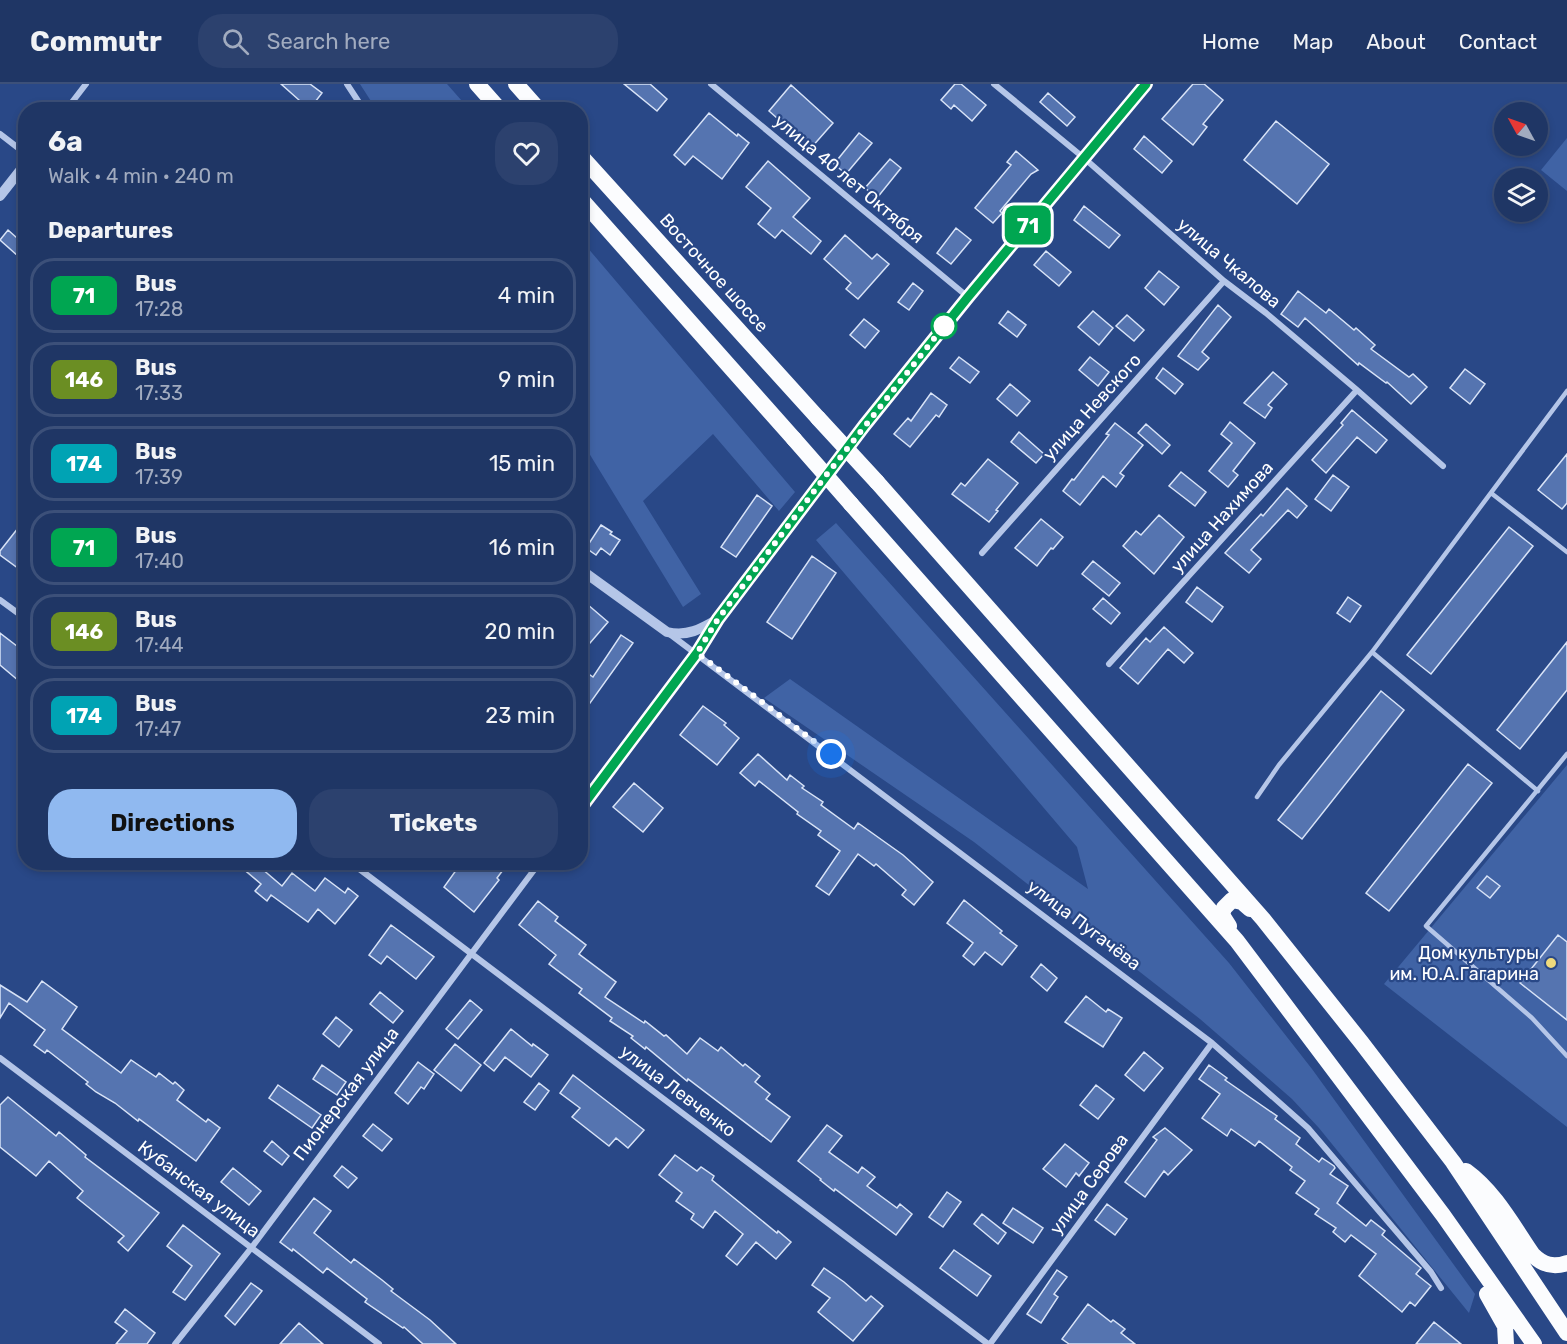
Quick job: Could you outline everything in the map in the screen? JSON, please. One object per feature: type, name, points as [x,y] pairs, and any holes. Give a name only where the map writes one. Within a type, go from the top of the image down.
[{"type":"highway","points":[[477,84],[493,102]]},
{"type":"highway","points":[[516,84],[532,102]]},
{"type":"highway","name":"Восточное шоссе","points":[[588,164],[877,482],[1263,919]]},
{"type":"highway","points":[[588,207],[1237,941],[1443,1215],[1534,1344]]},
{"type":"highway","points":[[1237,941],[1222,915],[1224,908],[1232,900],[1242,902],[1263,919],[1361,1042],[1453,1162],[1567,1333]]},
{"type":"highway","points":[[1453,1162],[1477,1179],[1533,1255],[1548,1266],[1567,1263]]},
{"type":"highway","points":[[1443,1215],[1452,1241],[1499,1312],[1505,1326],[1506,1344]]},
{"type":"street","points":[[72,102],[86,84]]},
{"type":"street","points":[[347,84],[359,102]]},
{"type":"street","name":"улица 40 лет Октября","points":[[711,84],[968,297]]},
{"type":"street","name":"улица Чкалова","points":[[994,84],[1084,158],[1224,281],[1266,313],[1357,390],[1443,466]]},
{"type":"street","points":[[588,798],[697,653],[718,619],[864,426],[968,297],[1146,84]]},
{"type":"street","points":[[0,134],[18,148]]},
{"type":"street","points":[[0,196],[18,173]]},
{"type":"street","name":"улица Невского","points":[[982,553],[1224,281]]},
{"type":"street","name":"улица Нахимова","points":[[1109,664],[1357,390]]},
{"type":"street","name":"улица Пугачёва","points":[[588,575],[697,653],[1212,1042],[1308,1128],[1431,1272],[1441,1287]]},
{"type":"street","points":[[0,600],[18,613]]},
{"type":"street","points":[[667,632],[686,634],[700,630],[718,619]]},
{"type":"street","name":"улица Левченко","points":[[361,870],[989,1344]]},
{"type":"street","name":"Пионерская улица","points":[[175,1344],[252,1247],[534,870]]},
{"type":"street","name":"улица Серова","points":[[989,1344],[1212,1042]]},
{"type":"street","name":"Кубанская улица","points":[[0,1058],[379,1344]]},
{"type":"lane","points":[[1257,796],[1279,765],[1372,652],[1567,391]]},
{"type":"lane","points":[[1491,493],[1567,552]]},
{"type":"lane","points":[[1372,652],[1538,791]]},
{"type":"lane","points":[[1567,754],[1426,926],[1532,1018],[1567,1056]]},
{"type":"shaded area","points":[[360,84],[447,84],[463,102],[372,102]]},
{"type":"shaded area","points":[[1567,138],[1567,191],[1548,176],[1548,168],[1543,168]]},
{"type":"shaded area","points":[[588,248],[795,492],[779,511],[713,434],[643,501],[701,594],[683,607],[588,451]]},
{"type":"shaded area","points":[[836,523],[1229,963],[1312,1069],[1475,1294],[1469,1313],[1319,1128],[1292,1099],[1200,1019],[974,842],[764,698],[790,679],[1088,889],[1077,847],[816,540]]},
{"type":"shaded area","points":[[1567,765],[1567,1127],[1384,984]]},
{"type":"building","points":[[281,84],[310,84],[322,93],[315,102],[298,102],[299,100]]},
{"type":"building","points":[[624,84],[650,84],[667,99],[657,111]]},
{"type":"building","points":[[955,84],[961,84],[986,105],[972,121],[954,105],[951,109],[941,100]]},
{"type":"building","points":[[1193,84],[1204,84],[1223,100],[1203,124],[1207,127],[1193,145],[1162,119]]},
{"type":"building","points":[[791,85],[833,123],[811,148],[769,111]]},
{"type":"building","points":[[1048,93],[1075,117],[1067,126],[1040,102]]},
{"type":"building","points":[[709,113],[749,143],[722,179],[693,156],[685,165],[674,155]]},
{"type":"building","points":[[1276,121],[1329,164],[1297,204],[1244,160]]},
{"type":"building","points":[[859,133],[872,143],[846,174],[834,164]]},
{"type":"building","points":[[1144,136],[1172,161],[1162,173],[1134,149]]},
{"type":"building","points":[[1016,151],[1038,170],[1031,174],[1000,211],[1002,213],[993,223],[975,208],[1011,165],[1007,162]]},
{"type":"building","points":[[890,159],[901,168],[877,198],[865,188]]},
{"type":"building","points":[[768,161],[810,198],[793,217],[821,241],[811,254],[782,230],[775,238],[758,224],[771,208],[746,187]]},
{"type":"building","points":[[1084,206],[1120,235],[1109,248],[1074,220]]},
{"type":"building","points":[[956,228],[971,240],[951,264],[937,253]]},
{"type":"building","points":[[8,230],[18,239],[18,256],[0,240]]},
{"type":"building","points":[[845,235],[872,259],[877,254],[889,264],[858,299],[846,289],[851,283],[824,259]]},
{"type":"building","points":[[1046,251],[1071,272],[1059,286],[1034,265]]},
{"type":"building","points":[[1159,271],[1179,287],[1164,305],[1145,288]]},
{"type":"building","points":[[913,283],[923,291],[909,310],[898,302]]},
{"type":"building","points":[[1298,291],[1326,313],[1329,309],[1354,330],[1356,328],[1375,345],[1371,349],[1409,377],[1413,374],[1427,387],[1411,404],[1387,382],[1359,363],[1358,365],[1305,318],[1298,327],[1281,314]]},
{"type":"building","points":[[1218,305],[1231,317],[1202,352],[1209,358],[1198,370],[1178,356]]},
{"type":"building","points":[[1008,311],[1026,325],[1017,337],[999,323]]},
{"type":"building","points":[[1093,311],[1113,328],[1099,345],[1078,327]]},
{"type":"building","points":[[1127,315],[1144,330],[1134,341],[1116,326]]},
{"type":"building","points":[[864,319],[879,331],[865,348],[850,335]]},
{"type":"building","points":[[959,357],[979,372],[970,383],[950,368]]},
{"type":"building","points":[[1090,357],[1109,372],[1098,386],[1079,370]]},
{"type":"building","points":[[1163,368],[1183,384],[1175,394],[1156,378]]},
{"type":"building","points":[[1465,369],[1485,384],[1470,404],[1450,388]]},
{"type":"building","points":[[1273,372],[1287,384],[1268,405],[1272,408],[1265,418],[1244,403]]},
{"type":"building","points":[[1010,384],[1030,401],[1017,416],[997,399]]},
{"type":"building","points":[[931,393],[947,405],[939,417],[936,415],[910,447],[894,434],[908,418],[911,421]]},
{"type":"building","points":[[1352,410],[1387,440],[1376,453],[1357,437],[1326,473],[1312,460],[1343,425],[1341,423]]},
{"type":"building","points":[[1230,422],[1255,443],[1233,471],[1238,475],[1228,487],[1209,471],[1232,443],[1221,434]]},
{"type":"building","points":[[1115,423],[1143,445],[1120,473],[1124,476],[1116,487],[1103,476],[1080,505],[1063,491],[1109,435],[1106,434]]},
{"type":"building","points":[[1146,424],[1170,445],[1162,454],[1138,433]]},
{"type":"building","points":[[1019,432],[1044,454],[1036,463],[1011,442]]},
{"type":"building","points":[[1567,454],[1567,503],[1562,509],[1538,490]]},
{"type":"building","points":[[988,459],[1018,483],[989,522],[952,494],[961,483],[965,486]]},
{"type":"building","points":[[1181,472],[1206,492],[1195,506],[1169,486]]},
{"type":"building","points":[[1333,475],[1349,487],[1331,511],[1315,499]]},
{"type":"building","points":[[1287,488],[1307,506],[1297,518],[1288,510],[1251,550],[1261,559],[1249,573],[1225,553],[1261,514],[1263,516]]},
{"type":"building","points":[[757,495],[772,506],[736,557],[721,547]]},
{"type":"building","points":[[1159,515],[1184,537],[1154,574],[1123,546],[1136,531],[1141,535]]},
{"type":"building","points":[[1041,519],[1063,537],[1037,566],[1015,548]]},
{"type":"building","points":[[601,525],[620,540],[610,555],[601,548],[596,555],[588,549],[588,545]]},
{"type":"building","points":[[1509,527],[1533,546],[1431,674],[1407,655]]},
{"type":"building","points":[[18,528],[18,568],[0,555],[0,551]]},
{"type":"building","points":[[812,556],[836,573],[792,639],[767,622]]},
{"type":"building","points":[[1093,561],[1120,583],[1109,596],[1082,574]]},
{"type":"building","points":[[1197,587],[1223,607],[1212,622],[1186,602]]},
{"type":"building","points":[[1348,597],[1361,606],[1350,622],[1337,613]]},
{"type":"building","points":[[1103,598],[1120,613],[1111,624],[1093,609]]},
{"type":"building","points":[[588,605],[608,622],[590,643],[588,641]]},
{"type":"building","points":[[1164,627],[1193,653],[1184,663],[1168,649],[1138,684],[1120,668],[1146,638],[1150,642]]},
{"type":"building","points":[[0,633],[18,647],[18,680],[0,665]]},
{"type":"building","points":[[621,635],[633,643],[588,706],[588,677],[590,675],[593,677]]},
{"type":"building","points":[[1567,642],[1567,690],[1520,749],[1497,730]]},
{"type":"building","points":[[1381,691],[1404,710],[1302,839],[1278,820]]},
{"type":"building","points":[[703,706],[726,723],[724,725],[739,738],[717,765],[680,735]]},
{"type":"building","points":[[758,754],[787,780],[790,775],[804,786],[802,788],[823,802],[821,805],[854,829],[858,823],[903,855],[933,882],[914,905],[902,895],[906,890],[876,864],[874,866],[858,854],[829,895],[816,886],[840,851],[818,835],[821,831],[797,814],[798,812],[759,781],[755,786],[740,773]]},
{"type":"building","points":[[1468,764],[1492,783],[1389,911],[1366,893]]},
{"type":"building","points":[[634,783],[663,808],[643,832],[613,807]]},
{"type":"building","points":[[244,870],[263,870],[282,886],[292,873],[315,891],[325,878],[345,893],[348,888],[358,896],[335,924],[318,909],[308,922],[271,895],[267,901],[255,891],[261,884]]},
{"type":"building","points":[[456,870],[503,870],[497,878],[499,880],[474,912],[444,887]]},
{"type":"building","points":[[1487,876],[1500,886],[1490,898],[1477,888]]},
{"type":"building","points":[[964,900],[1017,946],[1002,965],[985,952],[974,965],[963,956],[973,943],[947,923]]},
{"type":"building","points":[[538,901],[558,917],[555,921],[586,945],[579,954],[616,982],[605,997],[644,1023],[645,1021],[664,1036],[666,1035],[687,1054],[700,1038],[718,1051],[721,1047],[743,1066],[745,1064],[760,1076],[755,1082],[770,1094],[766,1099],[790,1117],[771,1142],[631,1038],[633,1036],[610,1021],[612,1018],[579,993],[582,989],[549,964],[556,955],[519,925]]},
{"type":"building","points":[[391,925],[434,957],[416,979],[387,956],[381,964],[369,955]]},
{"type":"building","name":"Дом культуры им. Ю.А.Гагарина","points":[[1558,935],[1567,942],[1567,1020],[1520,983]]},
{"type":"building","points":[[1041,964],[1057,978],[1047,991],[1031,977]]},
{"type":"building","points":[[42,981],[77,1007],[62,1029],[121,1073],[131,1060],[156,1077],[159,1073],[173,1084],[175,1082],[184,1090],[177,1100],[206,1122],[208,1119],[220,1128],[196,1161],[139,1119],[138,1121],[96,1092],[86,1084],[88,1082],[47,1050],[45,1053],[34,1045],[45,1030],[9,1003],[0,1018],[0,985],[27,1002]]},
{"type":"building","points":[[380,992],[403,1011],[393,1023],[370,1004]]},
{"type":"building","points":[[1086,996],[1106,1012],[1108,1009],[1122,1018],[1103,1047],[1065,1022]]},
{"type":"building","points":[[470,1000],[482,1010],[458,1039],[446,1029]]},
{"type":"building","points":[[336,1017],[352,1030],[339,1047],[323,1034]]},
{"type":"building","points":[[511,1029],[532,1046],[533,1044],[548,1055],[531,1077],[505,1057],[494,1071],[484,1063]]},
{"type":"building","points":[[455,1044],[481,1065],[461,1091],[434,1070]]},
{"type":"building","points":[[1144,1052],[1163,1068],[1144,1091],[1125,1075]]},
{"type":"building","points":[[418,1062],[434,1074],[424,1089],[421,1087],[408,1104],[395,1093]]},
{"type":"building","points":[[322,1065],[346,1082],[337,1095],[313,1079]]},
{"type":"building","points":[[1209,1065],[1227,1078],[1225,1080],[1277,1116],[1275,1119],[1300,1138],[1296,1144],[1319,1162],[1322,1158],[1334,1166],[1330,1174],[1348,1186],[1337,1203],[1366,1226],[1371,1220],[1385,1231],[1382,1235],[1421,1268],[1416,1274],[1431,1286],[1415,1306],[1410,1302],[1402,1312],[1359,1276],[1376,1254],[1351,1235],[1345,1242],[1333,1232],[1336,1228],[1315,1214],[1319,1209],[1296,1193],[1305,1181],[1290,1170],[1292,1167],[1259,1141],[1255,1146],[1231,1129],[1227,1136],[1202,1118],[1220,1094],[1199,1079]]},
{"type":"building","points":[[573,1075],[644,1130],[628,1148],[616,1138],[609,1146],[572,1117],[580,1108],[560,1093]]},
{"type":"building","points":[[539,1083],[549,1091],[535,1110],[524,1102]]},
{"type":"building","points":[[278,1085],[321,1115],[312,1128],[269,1098]]},
{"type":"building","points":[[1096,1085],[1114,1099],[1098,1119],[1080,1105]]},
{"type":"building","points":[[8,1097],[56,1136],[59,1132],[86,1155],[85,1157],[159,1213],[128,1251],[118,1242],[124,1236],[77,1198],[83,1191],[49,1161],[36,1176],[0,1147],[0,1105]]},
{"type":"building","points":[[373,1124],[392,1139],[382,1151],[363,1136]]},
{"type":"building","points":[[827,1125],[842,1136],[829,1152],[858,1173],[862,1167],[875,1177],[867,1186],[897,1208],[900,1204],[912,1214],[896,1235],[835,1189],[834,1191],[798,1161]]},
{"type":"building","points":[[1165,1128],[1192,1150],[1168,1175],[1164,1171],[1145,1197],[1125,1182],[1157,1140],[1153,1137]]},
{"type":"building","points":[[272,1141],[289,1156],[282,1165],[264,1151]]},
{"type":"building","points":[[1065,1144],[1089,1163],[1079,1176],[1076,1173],[1066,1187],[1043,1169]]},
{"type":"building","points":[[675,1155],[697,1171],[701,1167],[714,1176],[712,1180],[791,1242],[776,1259],[756,1242],[737,1265],[726,1256],[743,1234],[715,1211],[703,1228],[691,1219],[694,1214],[676,1201],[682,1193],[659,1175]]},
{"type":"building","points":[[342,1166],[357,1178],[348,1188],[334,1176]]},
{"type":"building","points":[[233,1168],[261,1191],[249,1205],[221,1182]]},
{"type":"building","points":[[947,1192],[961,1202],[943,1227],[929,1217]]},
{"type":"building","points":[[314,1198],[331,1211],[314,1233],[351,1263],[354,1259],[382,1280],[393,1289],[391,1291],[430,1320],[456,1344],[423,1344],[404,1327],[365,1302],[367,1299],[327,1268],[323,1273],[293,1249],[292,1251],[280,1242]]},
{"type":"building","points":[[1107,1204],[1127,1219],[1115,1235],[1095,1220]]},
{"type":"building","points":[[1013,1208],[1043,1228],[1033,1243],[1003,1223]]},
{"type":"building","points":[[982,1214],[1006,1233],[998,1244],[974,1224]]},
{"type":"building","points":[[183,1225],[220,1254],[185,1300],[173,1292],[192,1266],[167,1246]]},
{"type":"building","points":[[954,1250],[991,1276],[977,1296],[940,1268]]},
{"type":"building","points":[[824,1268],[866,1301],[871,1296],[883,1306],[853,1341],[818,1312],[830,1298],[812,1285]]},
{"type":"building","points":[[1057,1270],[1067,1277],[1054,1294],[1058,1297],[1041,1323],[1027,1314]]},
{"type":"building","points":[[251,1283],[262,1291],[235,1325],[225,1316]]},
{"type":"building","points":[[1088,1304],[1111,1322],[1113,1320],[1125,1329],[1121,1333],[1135,1344],[1069,1344],[1062,1339]]},
{"type":"building","points":[[125,1309],[155,1333],[147,1344],[116,1344],[127,1331],[115,1322]]},
{"type":"building","points":[[1434,1322],[1461,1344],[1416,1344]]},
{"type":"building","points":[[299,1323],[323,1344],[280,1344]]},
{"type":"bus line","name":"71","points":[[588,798],[697,653],[718,619],[864,426],[968,297],[1146,84]]},
{"type":"place","name":"Дом культуры им. Ю.А.Гагарина","points":[[1551,963]]},
{"type":"route","points":[[831,754],[697,653],[718,619],[824,478],[944,326]]}]
